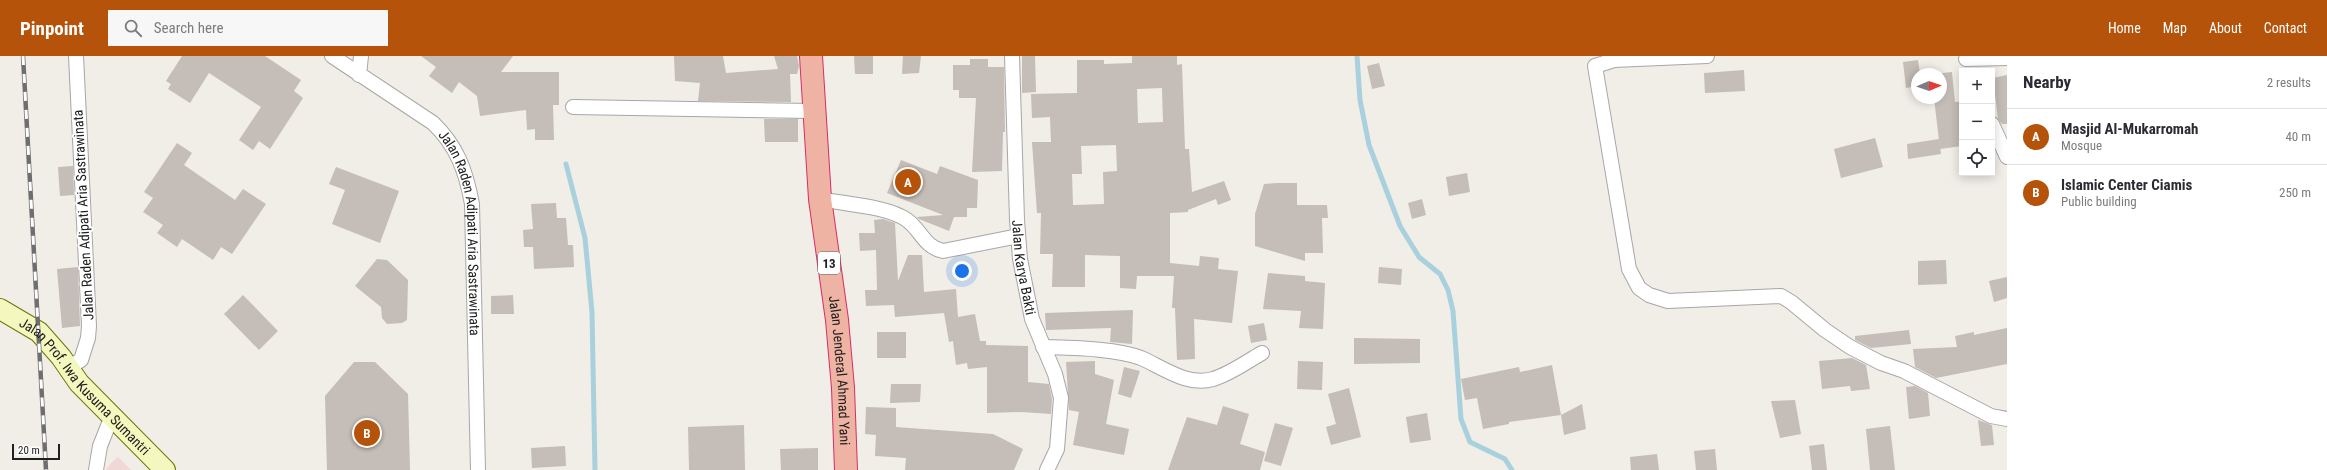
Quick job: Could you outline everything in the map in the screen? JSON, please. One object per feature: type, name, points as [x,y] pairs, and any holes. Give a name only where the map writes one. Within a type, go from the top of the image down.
[{"type":"highway","name":"Jalan Jenderal Ahmad Yani","points":[[811,56],[813,111],[820,199],[837,320],[843,388],[846,470]]},
{"type":"main road","name":"Jalan Prof. Iwa Kusuma Sumantri","points":[[0,309],[38,332],[69,367],[80,383],[165,470]]},
{"type":"street","name":"Jalan Raden Adipati Aria Sastrawinata","points":[[69,367],[81,360],[88,338],[89,326],[76,56]]},
{"type":"street","name":"Jalan Raden Adipati Aria Sastrawinata","points":[[332,56],[432,123],[446,135],[463,166],[469,186],[472,204],[478,470]]},
{"type":"street","points":[[359,75],[361,56]]},
{"type":"street","name":"Jalan Karya Bakti","points":[[1012,56],[1018,236],[1026,294],[1043,347],[1055,374],[1061,398],[1057,449],[1048,470]]},
{"type":"street","points":[[1707,56],[1614,60],[1595,66],[1629,269],[1639,288],[1650,295],[1668,301],[1781,296],[1850,347],[1882,363],[1904,371],[1991,416],[2007,419]]},
{"type":"street","points":[[1967,62],[2007,58]]},
{"type":"street","points":[[573,107],[813,111]]},
{"type":"street","points":[[1995,131],[2007,157]]},
{"type":"street","points":[[820,199],[888,212],[906,220],[925,243],[943,251],[1018,236]]},
{"type":"street","points":[[1043,347],[1092,349],[1139,358],[1179,376],[1194,380],[1212,379],[1262,353]]},
{"type":"street","points":[[96,470],[100,446],[112,416]]},
{"type":"shaded area","points":[[118,457],[131,470],[106,470]]},
{"type":"building","points":[[182,56],[265,56],[301,80],[294,91],[303,98],[270,149],[259,141],[253,150],[239,140],[261,107],[209,73],[190,103],[168,89],[171,84],[166,81]]},
{"type":"building","points":[[421,56],[513,56],[501,72],[559,72],[559,105],[553,105],[554,140],[535,140],[535,129],[527,130],[526,110],[480,116],[477,96],[459,82],[452,93],[429,76],[436,67]]},
{"type":"building","points":[[674,56],[723,56],[726,73],[778,69],[774,56],[797,56],[799,66],[797,74],[790,74],[791,102],[698,101],[700,83],[675,81]]},
{"type":"building","points":[[854,56],[873,56],[873,74],[855,74]]},
{"type":"building","points":[[903,56],[921,56],[919,73],[902,74]]},
{"type":"building","points":[[1022,56],[1035,56],[1036,92],[1022,93]]},
{"type":"building","points":[[1132,56],[1177,56],[1177,65],[1182,64],[1185,149],[1189,149],[1192,192],[1224,181],[1231,200],[1218,205],[1216,199],[1188,210],[1188,212],[1170,213],[1170,263],[1199,266],[1200,256],[1219,258],[1218,269],[1238,271],[1232,323],[1194,319],[1195,359],[1177,360],[1175,308],[1172,308],[1174,276],[1137,276],[1136,289],[1120,288],[1120,256],[1085,255],[1085,287],[1052,287],[1053,254],[1040,254],[1041,213],[1037,213],[1032,142],[1051,142],[1050,117],[1032,118],[1031,94],[1077,93],[1077,60],[1104,60],[1104,64],[1132,63]],"holes":[[[1162,88],[1163,122],[1138,123],[1137,89]],[[1116,145],[1117,171],[1103,172],[1104,204],[1073,205],[1072,174],[1082,174],[1081,146]]]},
{"type":"building","points":[[970,59],[988,59],[988,67],[1004,67],[1005,132],[1003,132],[1002,171],[972,172],[976,98],[959,98],[959,90],[953,90],[953,65],[970,65]]},
{"type":"building","points":[[1918,60],[1919,68],[1911,68],[1911,87],[1906,88],[1903,62]]},
{"type":"building","points":[[1379,63],[1385,86],[1372,89],[1367,66]]},
{"type":"building","points":[[1744,70],[1745,91],[1705,93],[1704,73]]},
{"type":"building","points":[[1952,72],[1955,102],[1959,101],[1959,146],[1940,149],[1935,104],[1947,104],[1947,73]]},
{"type":"building","points":[[2007,75],[2007,124],[2002,124],[1998,119],[1995,94],[1995,78]]},
{"type":"building","points":[[764,119],[798,119],[798,142],[765,142]]},
{"type":"building","points":[[1875,138],[1883,167],[1841,178],[1834,149]]},
{"type":"building","points":[[1939,139],[1941,154],[1908,159],[1907,144]]},
{"type":"building","points":[[177,143],[192,153],[184,165],[235,200],[243,189],[266,204],[232,254],[221,247],[213,260],[182,239],[177,247],[157,233],[163,225],[143,212],[153,198],[144,192]]},
{"type":"building","points":[[901,160],[937,174],[940,166],[978,180],[977,208],[967,208],[967,217],[954,217],[949,231],[919,219],[917,217],[943,215],[887,193]]},
{"type":"building","points":[[73,166],[74,195],[60,196],[58,167]]},
{"type":"building","points":[[336,167],[399,191],[380,243],[332,224],[345,190],[329,184]]},
{"type":"building","points":[[1467,173],[1470,192],[1449,196],[1446,177]]},
{"type":"building","points":[[1297,183],[1297,205],[1327,205],[1328,218],[1322,218],[1323,253],[1305,253],[1305,261],[1255,246],[1255,214],[1264,184]]},
{"type":"building","points":[[1422,199],[1426,215],[1412,219],[1408,203]]},
{"type":"building","points":[[556,203],[557,218],[566,218],[568,245],[573,245],[574,267],[534,269],[533,247],[524,247],[523,230],[533,229],[531,204]]},
{"type":"building","points":[[883,219],[895,223],[898,281],[908,255],[922,255],[924,292],[956,289],[958,317],[975,314],[980,341],[986,341],[986,345],[1028,346],[1028,382],[1049,384],[1052,399],[1051,414],[1022,412],[987,413],[987,367],[968,369],[967,363],[956,365],[953,341],[949,342],[944,313],[895,317],[894,305],[866,306],[865,290],[877,290],[876,250],[860,251],[859,233],[875,233],[874,220]]},
{"type":"building","points":[[377,259],[387,260],[408,280],[407,320],[402,323],[387,324],[382,318],[381,307],[355,286]]},
{"type":"building","points":[[1946,260],[1947,284],[1918,285],[1918,261]]},
{"type":"building","points":[[78,267],[80,326],[62,328],[57,269]]},
{"type":"building","points":[[1379,267],[1402,269],[1401,285],[1378,283]]},
{"type":"building","points":[[1268,273],[1305,276],[1305,281],[1325,283],[1323,329],[1299,328],[1301,311],[1263,309]]},
{"type":"building","points":[[2007,277],[2007,298],[1994,302],[1989,281]]},
{"type":"building","points":[[243,295],[278,331],[259,350],[224,314]]},
{"type":"building","points":[[513,295],[514,314],[491,314],[491,296]]},
{"type":"building","points":[[1133,310],[1132,344],[1110,342],[1111,328],[1046,330],[1045,313]]},
{"type":"building","points":[[1264,323],[1267,340],[1251,343],[1248,326]]},
{"type":"building","points":[[2007,328],[2007,364],[1936,378],[1915,367],[1913,349],[1957,347],[1955,336],[1974,332],[1974,335]]},
{"type":"building","points":[[1909,330],[1911,344],[1871,348],[1855,340],[1855,336]]},
{"type":"building","points":[[877,332],[906,332],[906,358],[877,358]]},
{"type":"building","points":[[1354,338],[1420,339],[1420,363],[1354,364]]},
{"type":"building","points":[[1852,358],[1866,365],[1870,389],[1851,391],[1850,386],[1822,389],[1819,361]]},
{"type":"building","points":[[1095,361],[1095,374],[1114,380],[1106,424],[1129,429],[1124,455],[1073,445],[1079,412],[1069,410],[1066,362]]},
{"type":"building","points":[[1298,361],[1323,362],[1322,390],[1297,389]]},
{"type":"building","points":[[354,362],[375,362],[408,394],[410,470],[327,470],[325,396]]},
{"type":"building","points":[[1552,365],[1561,415],[1509,422],[1509,424],[1483,429],[1477,398],[1465,400],[1461,379],[1519,367],[1520,372]]},
{"type":"building","points":[[1124,367],[1140,371],[1131,398],[1118,394]]},
{"type":"building","points":[[891,384],[921,384],[920,402],[890,403]]},
{"type":"building","points":[[1915,386],[1928,393],[1930,416],[1909,419],[1906,387]]},
{"type":"building","points":[[1349,388],[1361,437],[1331,445],[1326,427],[1336,424],[1328,394]]},
{"type":"building","points":[[1795,400],[1801,434],[1780,438],[1771,401]]},
{"type":"building","points":[[1582,404],[1586,429],[1564,435],[1561,415]]},
{"type":"building","points":[[1223,406],[1249,414],[1240,444],[1265,452],[1260,470],[1168,470],[1187,417],[1217,425]]},
{"type":"building","points":[[866,407],[896,408],[896,427],[993,434],[1023,449],[1014,470],[905,470],[906,458],[875,456],[876,435],[865,434]]},
{"type":"building","points":[[1427,413],[1431,440],[1410,443],[1406,417]]},
{"type":"building","points":[[1978,420],[1992,425],[1994,445],[1981,446]]},
{"type":"building","points":[[1275,423],[1293,428],[1281,466],[1264,461]]},
{"type":"building","points":[[744,425],[745,470],[689,470],[688,427]]},
{"type":"building","points":[[1890,426],[1895,470],[1870,470],[1866,429]]},
{"type":"building","points":[[1824,444],[1827,470],[1812,470],[1809,446]]},
{"type":"building","points":[[565,446],[566,466],[532,468],[531,448]]},
{"type":"building","points":[[818,448],[818,470],[781,470],[780,449]]},
{"type":"building","points":[[1715,449],[1717,470],[1696,470],[1694,451]]},
{"type":"building","points":[[1657,454],[1659,470],[1631,470],[1630,457]]},
{"type":"waterway","points":[[1357,56],[1360,100],[1369,145],[1400,226],[1419,257],[1440,274],[1448,290],[1453,311],[1461,419],[1470,442],[1505,459],[1512,470]]},
{"type":"waterway","points":[[566,164],[585,238],[592,312],[595,470]]},
{"type":"railway","points":[[23,56],[46,470]]},
{"type":"place","name":"Masjid Al-Mukarromah","points":[[908,182]]},
{"type":"place","name":"Islamic Center Ciamis","points":[[367,433]]}]
